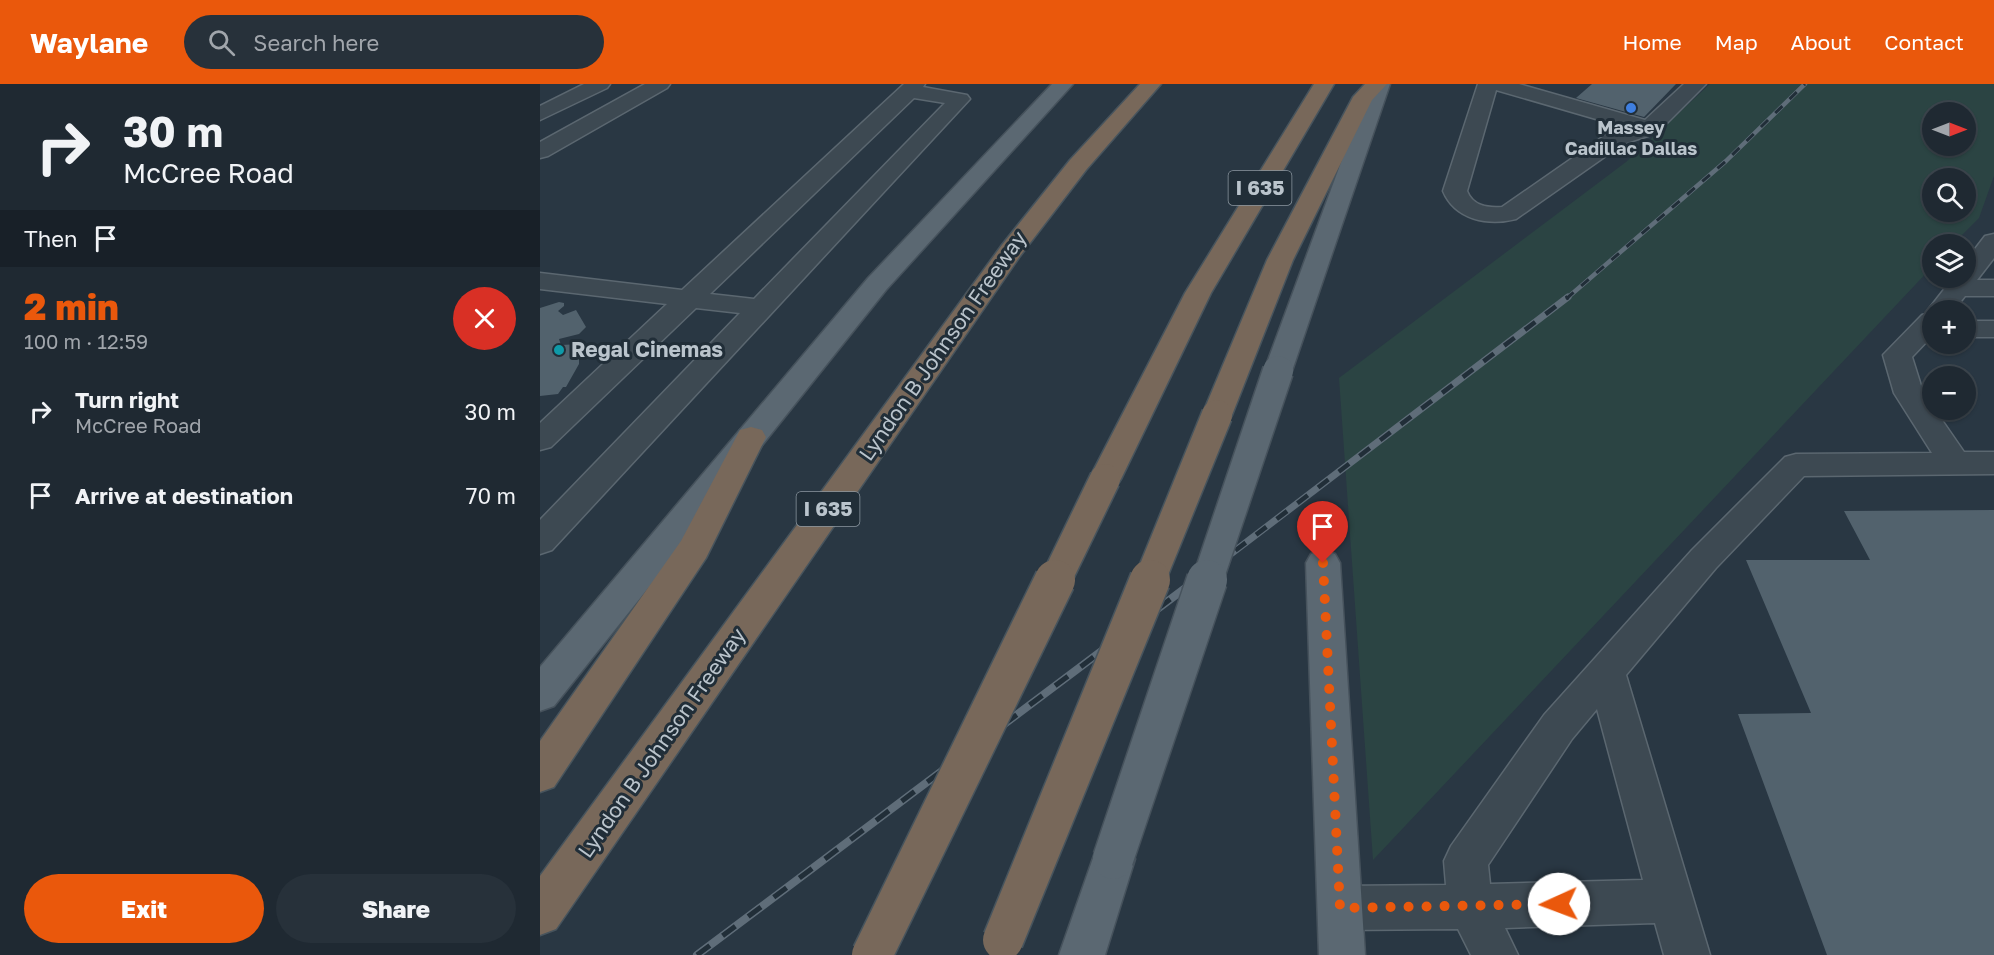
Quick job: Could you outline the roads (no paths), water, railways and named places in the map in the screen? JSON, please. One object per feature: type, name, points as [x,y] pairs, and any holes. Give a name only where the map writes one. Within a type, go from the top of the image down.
[{"type":"highway","name":"Lyndon B Johnson Freeway","points":[[540,913],[1029,224],[1123,112],[1151,84]]},
{"type":"highway","name":"I 635","points":[[872,955],[1198,293],[1324,84]]},
{"type":"highway","points":[[1000,947],[1280,260],[1363,97],[1379,84]]},
{"type":"highway","points":[[540,774],[694,549],[751,437]]},
{"type":"main road","points":[[540,695],[878,284],[1063,84]]},
{"type":"main road","points":[[1082,955],[1278,371],[1379,84]]},
{"type":"main road","points":[[1323,563],[1342,955]]},
{"type":"street","points":[[540,114],[600,84]]},
{"type":"street","points":[[540,151],[660,84]]},
{"type":"street","points":[[1488,84],[1455,191],[1458,201],[1468,209],[1483,214],[1508,214],[1615,139],[1649,128],[1696,84]]},
{"type":"street","points":[[1497,84],[1649,128]]},
{"type":"street","points":[[1551,100],[1568,84]]},
{"type":"street","points":[[540,440],[912,87],[960,99],[540,541]]},
{"type":"street","points":[[1976,265],[1993,243]]},
{"type":"street","points":[[540,281],[762,308]]},
{"type":"street","points":[[1949,300],[1958,288]]},
{"type":"street","points":[[1976,288],[1994,288]]},
{"type":"street","points":[[1976,329],[1994,329]]},
{"type":"street","points":[[1922,332],[1897,354],[1909,393],[1955,463]]},
{"type":"street","points":[[1495,955],[1470,907],[1466,861],[1558,727],[1704,559],[1796,465],[1994,464]]},
{"type":"street","points":[[1606,673],[1687,955]]},
{"type":"street","points":[[1340,908],[1671,901]]},
{"type":"railway","points":[[1566,299],[1726,161],[1805,84]]},
{"type":"railway","points":[[1194,582],[1568,297]]},
{"type":"railway","points":[[697,955],[1196,580]]},
{"type":"place","name":"Massey Cadillac Dallas","points":[[1631,108]]},
{"type":"place","name":"Regal Cinemas","points":[[559,350]]}]
